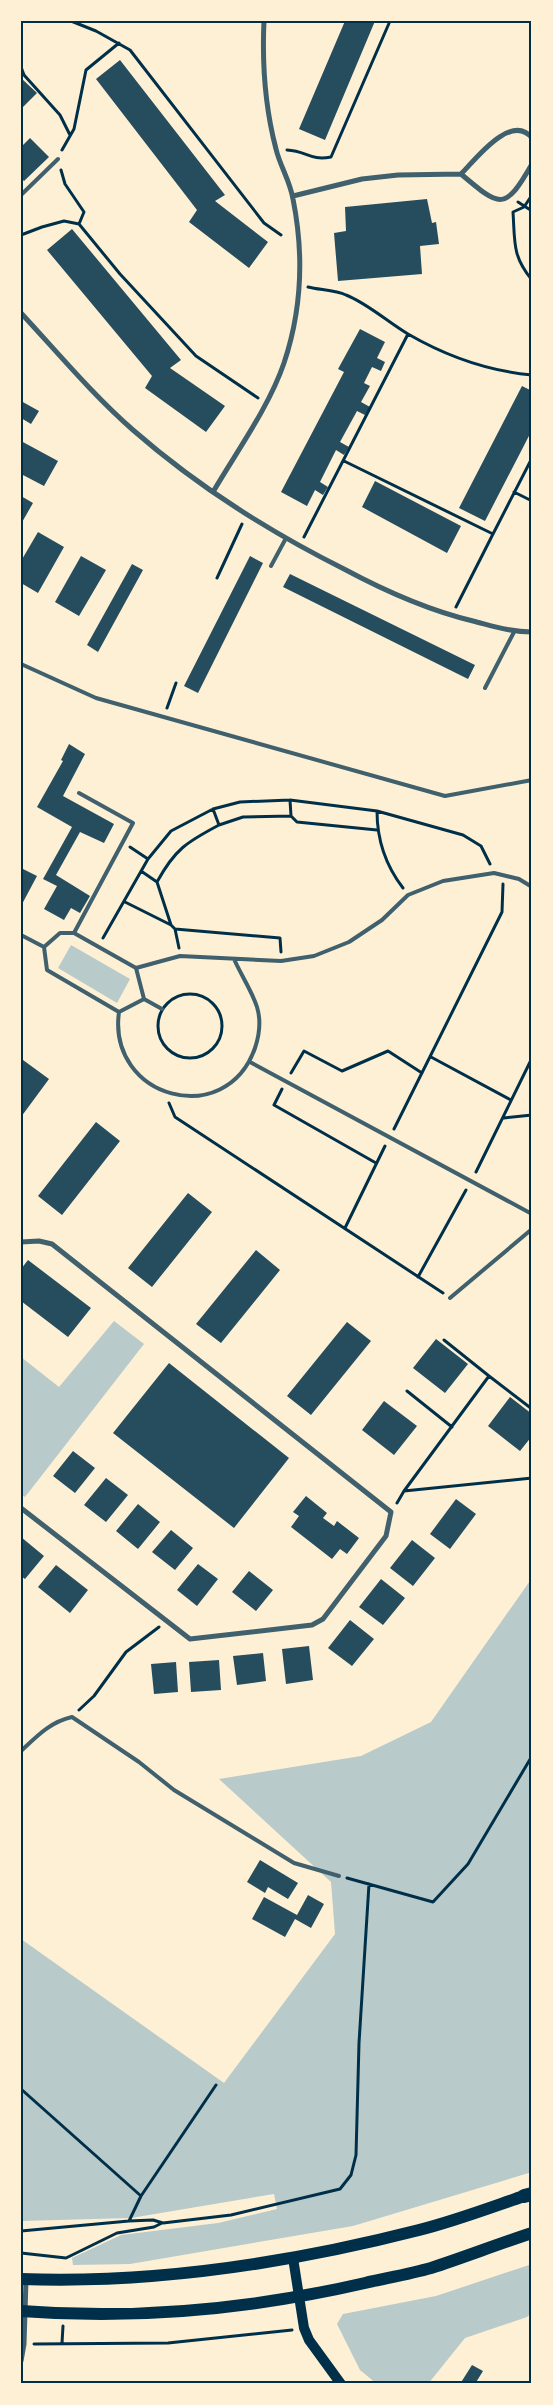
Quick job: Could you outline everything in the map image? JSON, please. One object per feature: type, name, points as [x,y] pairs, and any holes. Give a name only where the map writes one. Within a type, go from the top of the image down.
[{"type":"main road","points":[[23,2279],[132,2277],[206,2270],[293,2258],[420,2230],[528,2195]]},
{"type":"main road","points":[[23,2312],[64,2315],[130,2314],[232,2307],[299,2298],[430,2268],[532,2232]]},
{"type":"main road","points":[[293,2258],[304,2328],[309,2340],[341,2384]]},
{"type":"street","points":[[213,492],[265,402],[284,364],[295,326],[300,286],[300,236],[293,196],[276,150],[267,104],[262,61],[264,21]]},
{"type":"street","points":[[461,174],[502,133],[517,130],[532,138]]},
{"type":"street","points":[[293,196],[362,179],[398,175],[461,174],[484,193],[502,200],[511,196],[532,164]]},
{"type":"street","points":[[21,313],[93,391],[132,429],[178,468],[285,540],[396,596],[451,616],[514,632],[532,632]]},
{"type":"street","points":[[21,1242],[39,1241],[52,1244],[391,1512],[386,1536],[323,1619],[312,1625],[190,1639],[21,1508]]},
{"type":"street","points":[[21,2361],[24,2344],[23,2279]]},
{"type":"lane","points":[[21,195],[58,159]]},
{"type":"lane","points":[[271,566],[285,540]]},
{"type":"lane","points":[[485,688],[514,632]]},
{"type":"lane","points":[[21,664],[96,698],[445,796],[532,780]]},
{"type":"lane","points":[[74,933],[133,823],[79,792]]},
{"type":"lane","points":[[44,947],[60,933],[74,933],[136,968],[180,956],[281,961],[314,956],[349,942],[382,920],[408,894],[443,881],[494,872],[503,873],[532,887]]},
{"type":"lane","points":[[21,934],[44,947]]},
{"type":"lane","points":[[44,947],[47,970],[119,1012]]},
{"type":"lane","points":[[119,1012],[120,1044],[132,1069],[153,1087],[165,1093],[179,1096],[207,1095],[232,1082],[250,1062],[259,1036],[257,1008],[234,959]]},
{"type":"lane","points":[[136,968],[144,999],[162,1009]]},
{"type":"lane","points":[[119,1012],[144,999]]},
{"type":"lane","points":[[250,1062],[287,1080],[389,1138],[532,1214]]},
{"type":"lane","points":[[450,1298],[532,1229]]},
{"type":"lane","points":[[21,1751],[58,1720],[72,1717],[139,1762],[174,1790],[294,1863],[339,1876]]},
{"type":"path","points":[[72,21],[130,50],[264,222],[281,235]]},
{"type":"path","points":[[276,150],[295,151],[317,160],[331,157],[390,21]]},
{"type":"path","points":[[79,224],[84,212],[65,184],[58,159],[74,129],[86,70],[119,43]]},
{"type":"path","points":[[21,67],[24,75],[60,115],[70,136]]},
{"type":"path","points":[[532,195],[524,208],[513,212],[516,255],[520,266],[532,280]]},
{"type":"path","points":[[511,196],[524,208],[532,212]]},
{"type":"path","points":[[21,235],[64,221],[79,224],[120,274],[196,356],[265,402]]},
{"type":"path","points":[[300,286],[346,295],[408,334],[443,352],[472,363],[515,374],[532,375]]},
{"type":"path","points":[[300,547],[408,334]]},
{"type":"path","points":[[451,616],[532,458]]},
{"type":"path","points":[[344,461],[493,534]]},
{"type":"path","points":[[514,492],[532,501]]},
{"type":"path","points":[[217,578],[246,514]]},
{"type":"path","points":[[164,717],[176,683]]},
{"type":"path","points":[[290,800],[291,816],[297,822],[377,830]]},
{"type":"path","points":[[98,947],[148,859],[171,831],[213,809],[240,802],[290,800],[377,811],[463,835],[482,846],[494,872]]},
{"type":"path","points":[[213,809],[219,825]]},
{"type":"path","points":[[377,811],[377,830],[392,874],[408,894]]},
{"type":"path","points":[[157,882],[168,862],[182,846],[219,825],[243,817],[291,816]]},
{"type":"path","points":[[123,842],[148,859]]},
{"type":"path","points":[[141,871],[157,882],[171,925]]},
{"type":"path","points":[[346,1228],[376,1163],[431,1057],[502,912],[503,873]]},
{"type":"path","points":[[125,902],[171,925],[175,929],[180,956]]},
{"type":"path","points":[[175,929],[280,938],[281,961]]},
{"type":"path","points":[[182,994],[195,994],[207,998],[216,1007],[222,1018],[222,1031],[218,1042],[210,1052],[199,1058],[187,1059],[175,1056],[165,1047],[158,1036],[157,1022],[162,1009],[170,1000],[182,994]]},
{"type":"path","points":[[376,1163],[274,1105],[304,1051],[342,1071],[388,1052],[422,1073]]},
{"type":"path","points":[[431,1057],[511,1100]]},
{"type":"path","points":[[418,1277],[504,1118],[532,1058]]},
{"type":"path","points":[[165,1093],[175,1118],[346,1228],[450,1298]]},
{"type":"path","points":[[504,1118],[532,1115]]},
{"type":"path","points":[[444,1340],[532,1408]]},
{"type":"path","points":[[391,1512],[489,1376]]},
{"type":"path","points":[[407,1391],[452,1427]]},
{"type":"path","points":[[404,1492],[532,1478]]},
{"type":"path","points":[[72,1717],[94,1696],[126,1652],[142,1642],[167,1621]]},
{"type":"path","points":[[339,1876],[433,1902],[468,1864],[532,1756]]},
{"type":"path","points":[[21,2253],[66,2258],[118,2233],[154,2227],[163,2223],[230,2215],[340,2188],[351,2175],[356,2155],[359,2043],[369,1884]]},
{"type":"path","points":[[129,2221],[141,2196],[216,2085]]},
{"type":"path","points":[[21,2089],[141,2196]]},
{"type":"path","points":[[21,2231],[129,2221],[154,2220],[163,2223]]},
{"type":"path","points":[[24,2344],[168,2343],[304,2328]]},
{"type":"shaded area","points":[[71,945],[130,979],[117,1003],[58,968]]},
{"type":"shaded area","points":[[114,1321],[144,1344],[25,1497],[21,1494],[21,1357],[59,1387]]},
{"type":"shaded area","points":[[532,1578],[532,2172],[353,2226],[130,2264],[73,2265],[72,2258],[121,2235],[218,2223],[277,2209],[274,2194],[131,2218],[21,2221],[21,1939],[224,2083],[335,1934],[331,1882],[219,1779],[361,1756],[431,1722]]},
{"type":"shaded area","points":[[532,2264],[532,2312],[527,2317],[465,2338],[428,2384],[377,2384],[360,2370],[337,2324],[343,2314],[436,2296]]},
{"type":"building","points":[[345,21],[375,21],[325,140],[299,129]]},
{"type":"building","points":[[120,60],[225,195],[215,201],[268,242],[249,268],[189,222],[197,210],[96,79]]},
{"type":"building","points":[[21,78],[37,93],[21,109]]},
{"type":"building","points":[[30,138],[49,157],[24,181],[21,178],[21,147]]},
{"type":"building","points":[[427,199],[432,223],[436,222],[439,244],[420,246],[422,274],[338,281],[334,233],[346,231],[345,207]]},
{"type":"building","points":[[72,229],[181,360],[170,368],[225,406],[206,432],[145,388],[152,376],[47,250]]},
{"type":"building","points":[[360,329],[385,342],[377,358],[385,362],[381,371],[372,367],[364,383],[370,386],[361,402],[370,407],[365,415],[357,411],[340,442],[349,447],[344,455],[336,450],[320,482],[328,487],[323,495],[315,490],[307,506],[281,492],[344,372],[338,369]]},
{"type":"building","points":[[522,386],[532,391],[532,430],[485,521],[459,508]]},
{"type":"building","points":[[21,401],[39,411],[31,424],[21,418]]},
{"type":"building","points":[[21,441],[58,461],[44,486],[21,474]]},
{"type":"building","points":[[375,481],[461,526],[447,553],[362,507]]},
{"type":"building","points":[[21,496],[33,503],[21,524]]},
{"type":"building","points":[[38,532],[64,547],[38,593],[21,583],[21,561]]},
{"type":"building","points":[[81,556],[106,570],[79,616],[55,602]]},
{"type":"building","points":[[250,556],[263,563],[198,693],[184,686]]},
{"type":"building","points":[[132,564],[143,570],[98,652],[87,645]]},
{"type":"building","points":[[290,574],[475,665],[468,679],[283,587]]},
{"type":"building","points":[[69,744],[85,754],[63,796],[114,824],[104,843],[80,832],[56,875],[90,896],[80,913],[71,908],[64,920],[44,909],[57,886],[43,879],[72,827],[37,807],[63,761],[61,760]]},
{"type":"building","points":[[21,868],[37,876],[21,906]]},
{"type":"building","points":[[23,1060],[49,1079],[21,1117],[21,1062]]},
{"type":"building","points":[[96,1122],[120,1141],[62,1215],[38,1196]]},
{"type":"building","points":[[188,1193],[212,1212],[152,1287],[128,1268]]},
{"type":"building","points":[[256,1250],[280,1270],[221,1343],[196,1324]]},
{"type":"building","points":[[28,1260],[91,1308],[68,1337],[21,1301],[21,1269]]},
{"type":"building","points":[[347,1322],[371,1341],[311,1415],[287,1396]]},
{"type":"building","points":[[436,1339],[468,1364],[445,1393],[413,1368]]},
{"type":"building","points":[[169,1363],[289,1458],[234,1528],[113,1433]]},
{"type":"building","points":[[510,1397],[532,1414],[532,1436],[520,1451],[488,1426]]},
{"type":"building","points":[[384,1401],[417,1426],[394,1455],[362,1430]]},
{"type":"building","points":[[73,1451],[95,1468],[75,1493],[53,1476]]},
{"type":"building","points":[[106,1478],[128,1495],[106,1522],[84,1505]]},
{"type":"building","points":[[306,1496],[327,1513],[323,1518],[334,1526],[337,1521],[359,1538],[347,1554],[340,1549],[332,1559],[291,1527],[299,1516],[293,1512]]},
{"type":"building","points":[[456,1499],[476,1514],[450,1549],[430,1534]]},
{"type":"building","points":[[138,1504],[160,1522],[138,1549],[116,1531]]},
{"type":"building","points":[[171,1530],[193,1548],[175,1570],[152,1552]]},
{"type":"building","points":[[21,1537],[44,1556],[25,1579],[21,1576]]},
{"type":"building","points":[[412,1540],[435,1558],[413,1586],[390,1568]]},
{"type":"building","points":[[198,1564],[218,1579],[197,1606],[177,1590]]},
{"type":"building","points":[[56,1565],[88,1590],[70,1613],[38,1587]]},
{"type":"building","points":[[249,1571],[273,1590],[256,1611],[232,1592]]},
{"type":"building","points":[[381,1579],[405,1598],[383,1625],[359,1607]]},
{"type":"building","points":[[350,1620],[374,1639],[352,1666],[328,1648]]},
{"type":"building","points":[[309,1646],[313,1680],[286,1684],[282,1649]]},
{"type":"building","points":[[263,1653],[266,1681],[237,1685],[233,1656]]},
{"type":"building","points":[[219,1660],[221,1690],[191,1692],[189,1662]]},
{"type":"building","points":[[176,1662],[178,1692],[154,1694],[151,1664]]},
{"type":"building","points":[[260,1860],[298,1883],[288,1899],[268,1887],[265,1893],[247,1882]]},
{"type":"building","points":[[308,1895],[324,1904],[311,1928],[295,1919],[285,1937],[252,1919],[264,1897],[297,1915]]},
{"type":"building","points":[[472,2365],[483,2371],[475,2384],[460,2384]]}]
